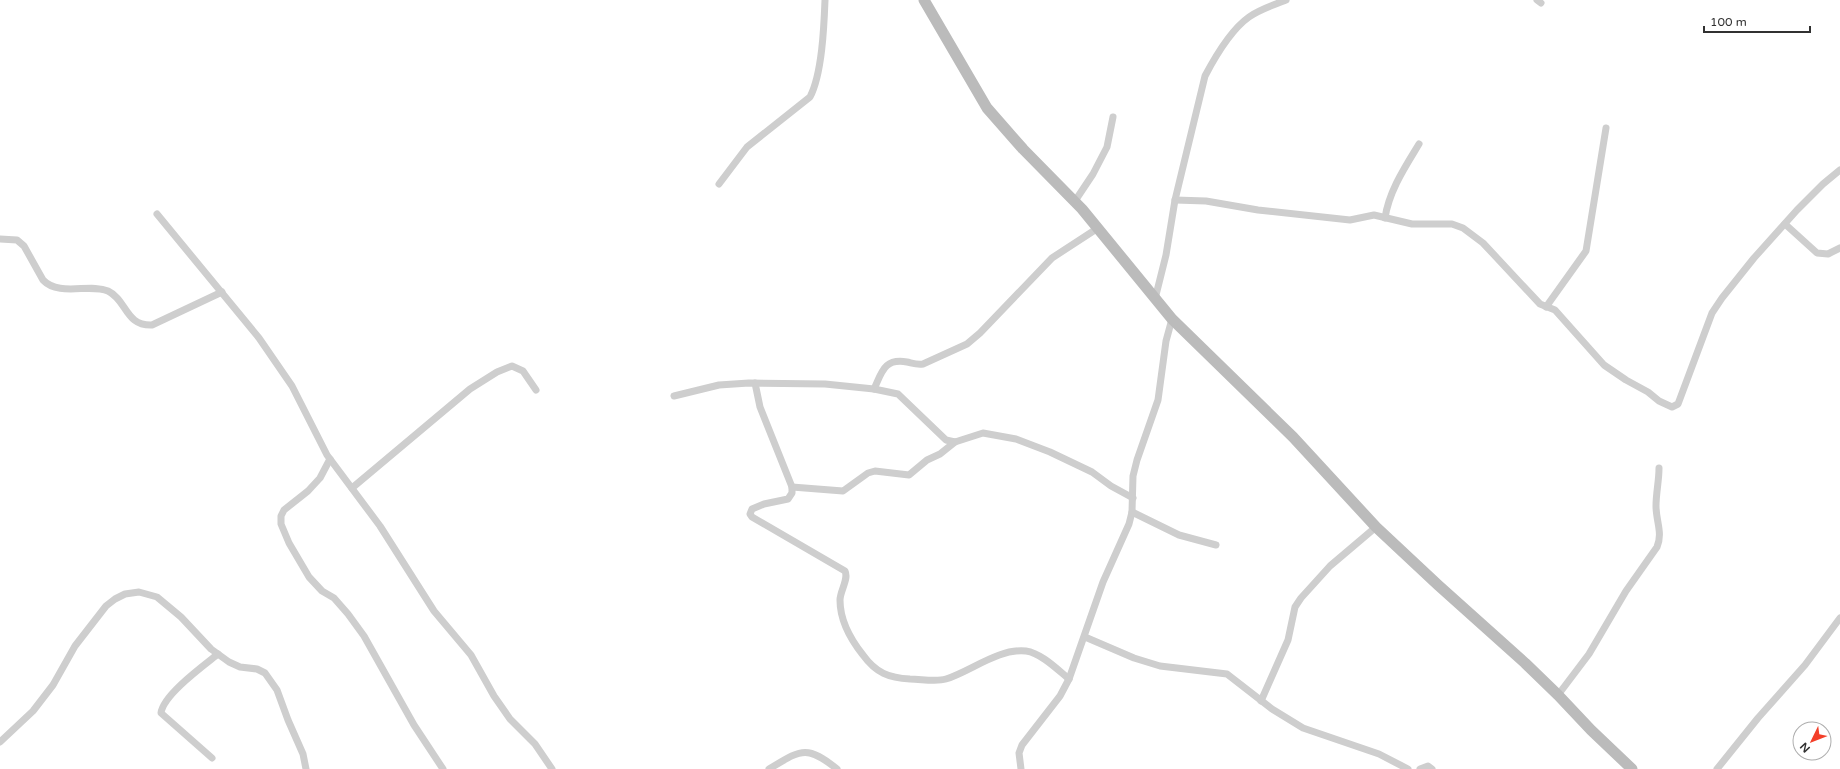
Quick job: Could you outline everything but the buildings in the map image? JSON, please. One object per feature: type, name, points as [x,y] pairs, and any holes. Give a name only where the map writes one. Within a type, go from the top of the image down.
[{"type":"main road","points":[[924,0],[987,108],[1019,144],[1075,201],[1172,319],[1293,437],[1376,527],[1412,562],[1502,642],[1558,695],[1591,730],[1632,769]]},
{"type":"street","points":[[719,184],[747,147],[810,97],[815,88],[824,34],[825,0]]},
{"type":"street","points":[[1155,299],[1166,255],[1175,200],[1205,76],[1212,63],[1244,20],[1262,10],[1286,0]]},
{"type":"street","points":[[1075,201],[1093,174],[1107,146],[1113,117]]},
{"type":"street","points":[[1546,307],[1586,251],[1606,128]]},
{"type":"street","points":[[1385,218],[1387,206],[1397,182],[1419,144]]},
{"type":"street","points":[[1175,200],[1206,201],[1258,210],[1350,220],[1374,215],[1412,224],[1452,224],[1463,228],[1483,243],[1540,304],[1555,310],[1588,349],[1607,368],[1672,407],[1678,404],[1687,385],[1712,313],[1745,269],[1785,224],[1823,184],[1840,170]]},
{"type":"street","points":[[157,214],[260,338],[292,386],[330,459],[380,526],[434,611],[471,655],[494,696],[510,719],[535,744],[552,769]]},
{"type":"street","points":[[1785,224],[1817,253],[1828,254],[1840,248]]},
{"type":"street","points":[[874,389],[884,367],[888,364],[897,361],[917,365],[923,364],[967,344],[980,333],[1052,258],[1098,228]]},
{"type":"street","points":[[0,239],[17,240],[24,246],[43,280],[47,284],[60,288],[101,289],[109,291],[133,319],[143,325],[152,325],[222,292]]},
{"type":"street","points":[[1021,769],[1019,754],[1022,745],[1060,696],[1069,679],[1085,637],[1103,582],[1121,543],[1132,512],[1134,476],[1137,460],[1158,400],[1166,340],[1172,319]]},
{"type":"street","points":[[352,488],[470,389],[497,372],[512,366],[523,371],[536,390]]},
{"type":"street","points":[[755,383],[760,407],[792,486],[791,496],[788,499],[764,504],[752,509],[750,514],[752,517],[845,571],[846,575],[840,599],[842,622],[863,655],[884,674],[895,678],[945,679],[995,656],[1027,651],[1040,657],[1069,679]]},
{"type":"street","points":[[674,396],[719,385],[755,383],[825,384],[874,389],[898,394],[946,440],[955,442]]},
{"type":"street","points":[[792,486],[843,491],[868,473],[875,471],[909,475],[927,460],[940,454],[955,442],[983,433],[1016,439],[1050,452],[1086,468],[1133,498]]},
{"type":"street","points":[[330,459],[320,478],[308,491],[284,510],[281,516],[281,524],[290,544],[309,577],[322,591],[334,598],[364,636],[414,725],[443,769]]},
{"type":"street","points":[[1558,695],[1589,654],[1626,591],[1657,547],[1660,540],[1656,506],[1659,468]]},
{"type":"street","points":[[1132,512],[1179,535],[1216,546]]},
{"type":"street","points":[[1261,701],[1285,647],[1296,607],[1301,598],[1330,566],[1376,527]]},
{"type":"street","points":[[0,742],[33,711],[53,685],[75,646],[106,606],[115,599],[126,594],[139,592],[157,597],[181,617],[211,649],[218,654],[240,668],[257,669],[265,673],[277,690],[303,754],[306,769]]},
{"type":"street","points":[[1717,769],[1758,718],[1805,666],[1840,618]]},
{"type":"street","points":[[1085,637],[1134,658],[1160,666],[1226,674],[1261,701],[1303,728],[1379,754],[1408,769]]},
{"type":"street","points":[[212,758],[161,713],[162,707],[184,681],[218,654]]},
{"type":"street","points":[[769,769],[792,755],[808,751],[816,754],[836,769]]},
{"type":"street","points":[[1420,769],[1428,766],[1432,769]]}]
